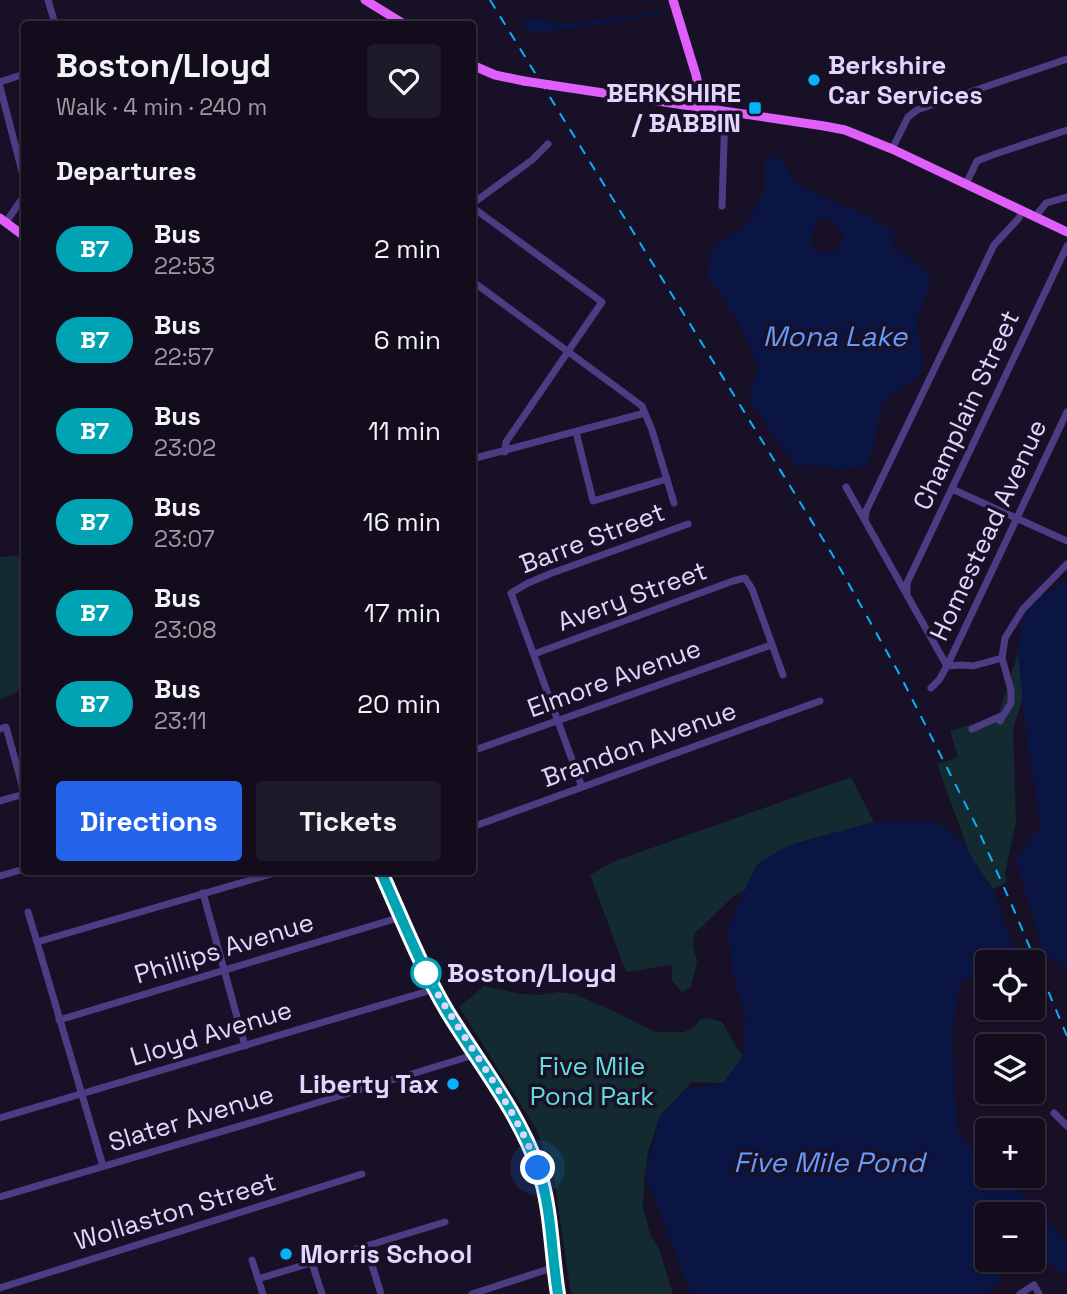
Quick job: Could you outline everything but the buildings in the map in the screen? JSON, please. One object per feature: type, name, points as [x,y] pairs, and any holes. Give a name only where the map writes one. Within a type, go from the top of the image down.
[{"type":"main road","points":[[365,0],[399,21]]},
{"type":"main road","points":[[673,0],[696,75],[696,107]]},
{"type":"main road","points":[[476,67],[495,75],[524,82],[841,129],[892,149],[1067,232]]},
{"type":"main road","points":[[3,220],[21,234]]},
{"type":"main road","points":[[382,875],[435,989],[514,1118],[535,1160],[548,1208],[558,1294]]},
{"type":"street","points":[[48,0],[54,21]]},
{"type":"street","points":[[892,149],[908,117],[917,110],[1067,59]]},
{"type":"street","points":[[21,75],[0,85],[21,167]]},
{"type":"street","points":[[722,206],[725,111]]},
{"type":"street","points":[[966,184],[977,161],[1067,130]]},
{"type":"street","points":[[476,202],[532,160],[548,144]]},
{"type":"street","points":[[1037,216],[1046,203],[1067,197]]},
{"type":"street","points":[[3,220],[21,200]]},
{"type":"street","points":[[476,208],[602,302],[506,442],[505,452]]},
{"type":"street","points":[[865,520],[866,511],[994,245],[1019,218],[1022,210]]},
{"type":"street","name":"Champlain Street","points":[[906,593],[907,583],[1067,246]]},
{"type":"street","points":[[476,284],[642,406],[674,503]]},
{"type":"street","name":"Homestead Avenue","points":[[932,688],[947,666],[1067,412]]},
{"type":"street","points":[[476,458],[645,413]]},
{"type":"street","points":[[576,432],[593,501],[667,479]]},
{"type":"street","points":[[846,487],[947,666],[973,666],[1002,658]]},
{"type":"street","points":[[952,489],[1067,541]]},
{"type":"street","name":"Barre Street","points":[[534,654],[511,593],[552,573],[688,524]]},
{"type":"street","points":[[972,729],[1000,718],[1011,703],[1011,690],[1002,658],[1005,638],[1023,609],[1067,564]]},
{"type":"street","name":"Avery Street","points":[[534,654],[745,578],[752,589],[771,645]]},
{"type":"street","points":[[771,645],[783,675]]},
{"type":"street","name":"Elmore Avenue","points":[[476,750],[771,645]]},
{"type":"street","points":[[534,654],[582,787]]},
{"type":"street","name":"Brandon Avenue","points":[[476,826],[820,701]]},
{"type":"street","points":[[3,728],[21,784]]},
{"type":"street","points":[[0,801],[21,794]]},
{"type":"street","points":[[0,876],[21,870]]},
{"type":"street","points":[[37,942],[267,875]]},
{"type":"street","points":[[203,893],[245,1046]]},
{"type":"street","points":[[28,912],[103,1166]]},
{"type":"street","name":"Phillips Avenue","points":[[60,1020],[401,917]]},
{"type":"street","name":"Lloyd Avenue","points":[[0,1118],[435,989]]},
{"type":"street","name":"Slater Avenue","points":[[0,1197],[474,1055]]},
{"type":"street","points":[[1054,1113],[1067,1126]]},
{"type":"street","name":"Wollaston Street","points":[[0,1288],[362,1174]]},
{"type":"street","points":[[258,1279],[445,1222]]},
{"type":"street","points":[[366,1246],[381,1294]]},
{"type":"street","points":[[253,1260],[263,1294]]},
{"type":"street","points":[[312,1263],[322,1294]]},
{"type":"street","points":[[472,1294],[555,1267]]},
{"type":"street","points":[[1020,1294],[1034,1285],[1039,1294]]},
{"type":"green space","points":[[21,555],[21,690],[0,700],[0,557]]},
{"type":"green space","points":[[1036,595],[1067,598],[1051,610],[1013,729],[1016,821],[1005,873],[1007,882],[984,894],[937,764],[958,757],[950,731],[983,721],[997,720]]},
{"type":"green space","name":"Five Mile Pond Park","points":[[851,777],[896,866],[765,881],[735,895],[695,933],[693,946],[697,961],[691,987],[682,992],[672,981],[672,965],[626,972],[590,875],[615,861]]},
{"type":"green space","name":"Five Mile Pond Park","points":[[484,986],[521,994],[574,994],[655,1032],[684,1032],[706,1018],[722,1022],[743,1055],[737,1068],[723,1083],[692,1082],[660,1116],[648,1152],[643,1207],[650,1234],[659,1249],[673,1294],[571,1294],[554,1178],[537,1130],[459,1007]]},
{"type":"water","points":[[661,11],[660,15],[537,33],[529,32],[522,21],[538,19],[567,24]]},
{"type":"water","name":"Mona Lake","points":[[765,155],[783,161],[795,184],[894,231],[893,248],[926,270],[931,284],[916,320],[923,361],[920,375],[882,403],[867,466],[844,470],[814,465],[795,466],[751,402],[750,391],[759,368],[738,322],[707,275],[715,244],[747,225],[765,188]],"holes":[[[824,218],[837,224],[844,237],[841,246],[831,253],[813,248],[811,237],[817,221]]]},
{"type":"water","points":[[1067,579],[1067,970],[1043,950],[1016,861],[1041,824],[1026,733],[1018,652],[1023,609]]},
{"type":"water","name":"Five Mile Pond","points":[[873,822],[934,822],[955,833],[993,889],[1014,949],[975,950],[975,976],[960,981],[952,1039],[957,1130],[975,1154],[975,1188],[1015,1188],[1030,1202],[975,1202],[975,1272],[998,1272],[1000,1280],[987,1294],[691,1294],[645,1174],[660,1116],[685,1089],[723,1083],[743,1055],[746,1018],[732,971],[728,928],[756,865],[789,845]]},
{"type":"water","name":"Five Mile Pond","points":[[1045,1218],[1067,1241],[1067,1277],[1045,1260]]},
{"type":"railway","points":[[490,0],[832,554],[901,677],[976,825],[1067,1036]]},
{"type":"bus line","name":"B7","points":[[382,875],[429,979],[530,1148],[548,1208],[558,1294]]},
{"type":"place","name":"Berkshire Car Services","points":[[814,80]]},
{"type":"place","name":"BERKSHIRE / BABBIN","points":[[755,108]]},
{"type":"place","name":"Boston/Lloyd","points":[[426,973]]},
{"type":"place","name":"Liberty Tax","points":[[453,1084]]},
{"type":"place","name":"Morris School","points":[[286,1254]]},
{"type":"route","points":[[426,973],[514,1118],[538,1168]]}]
